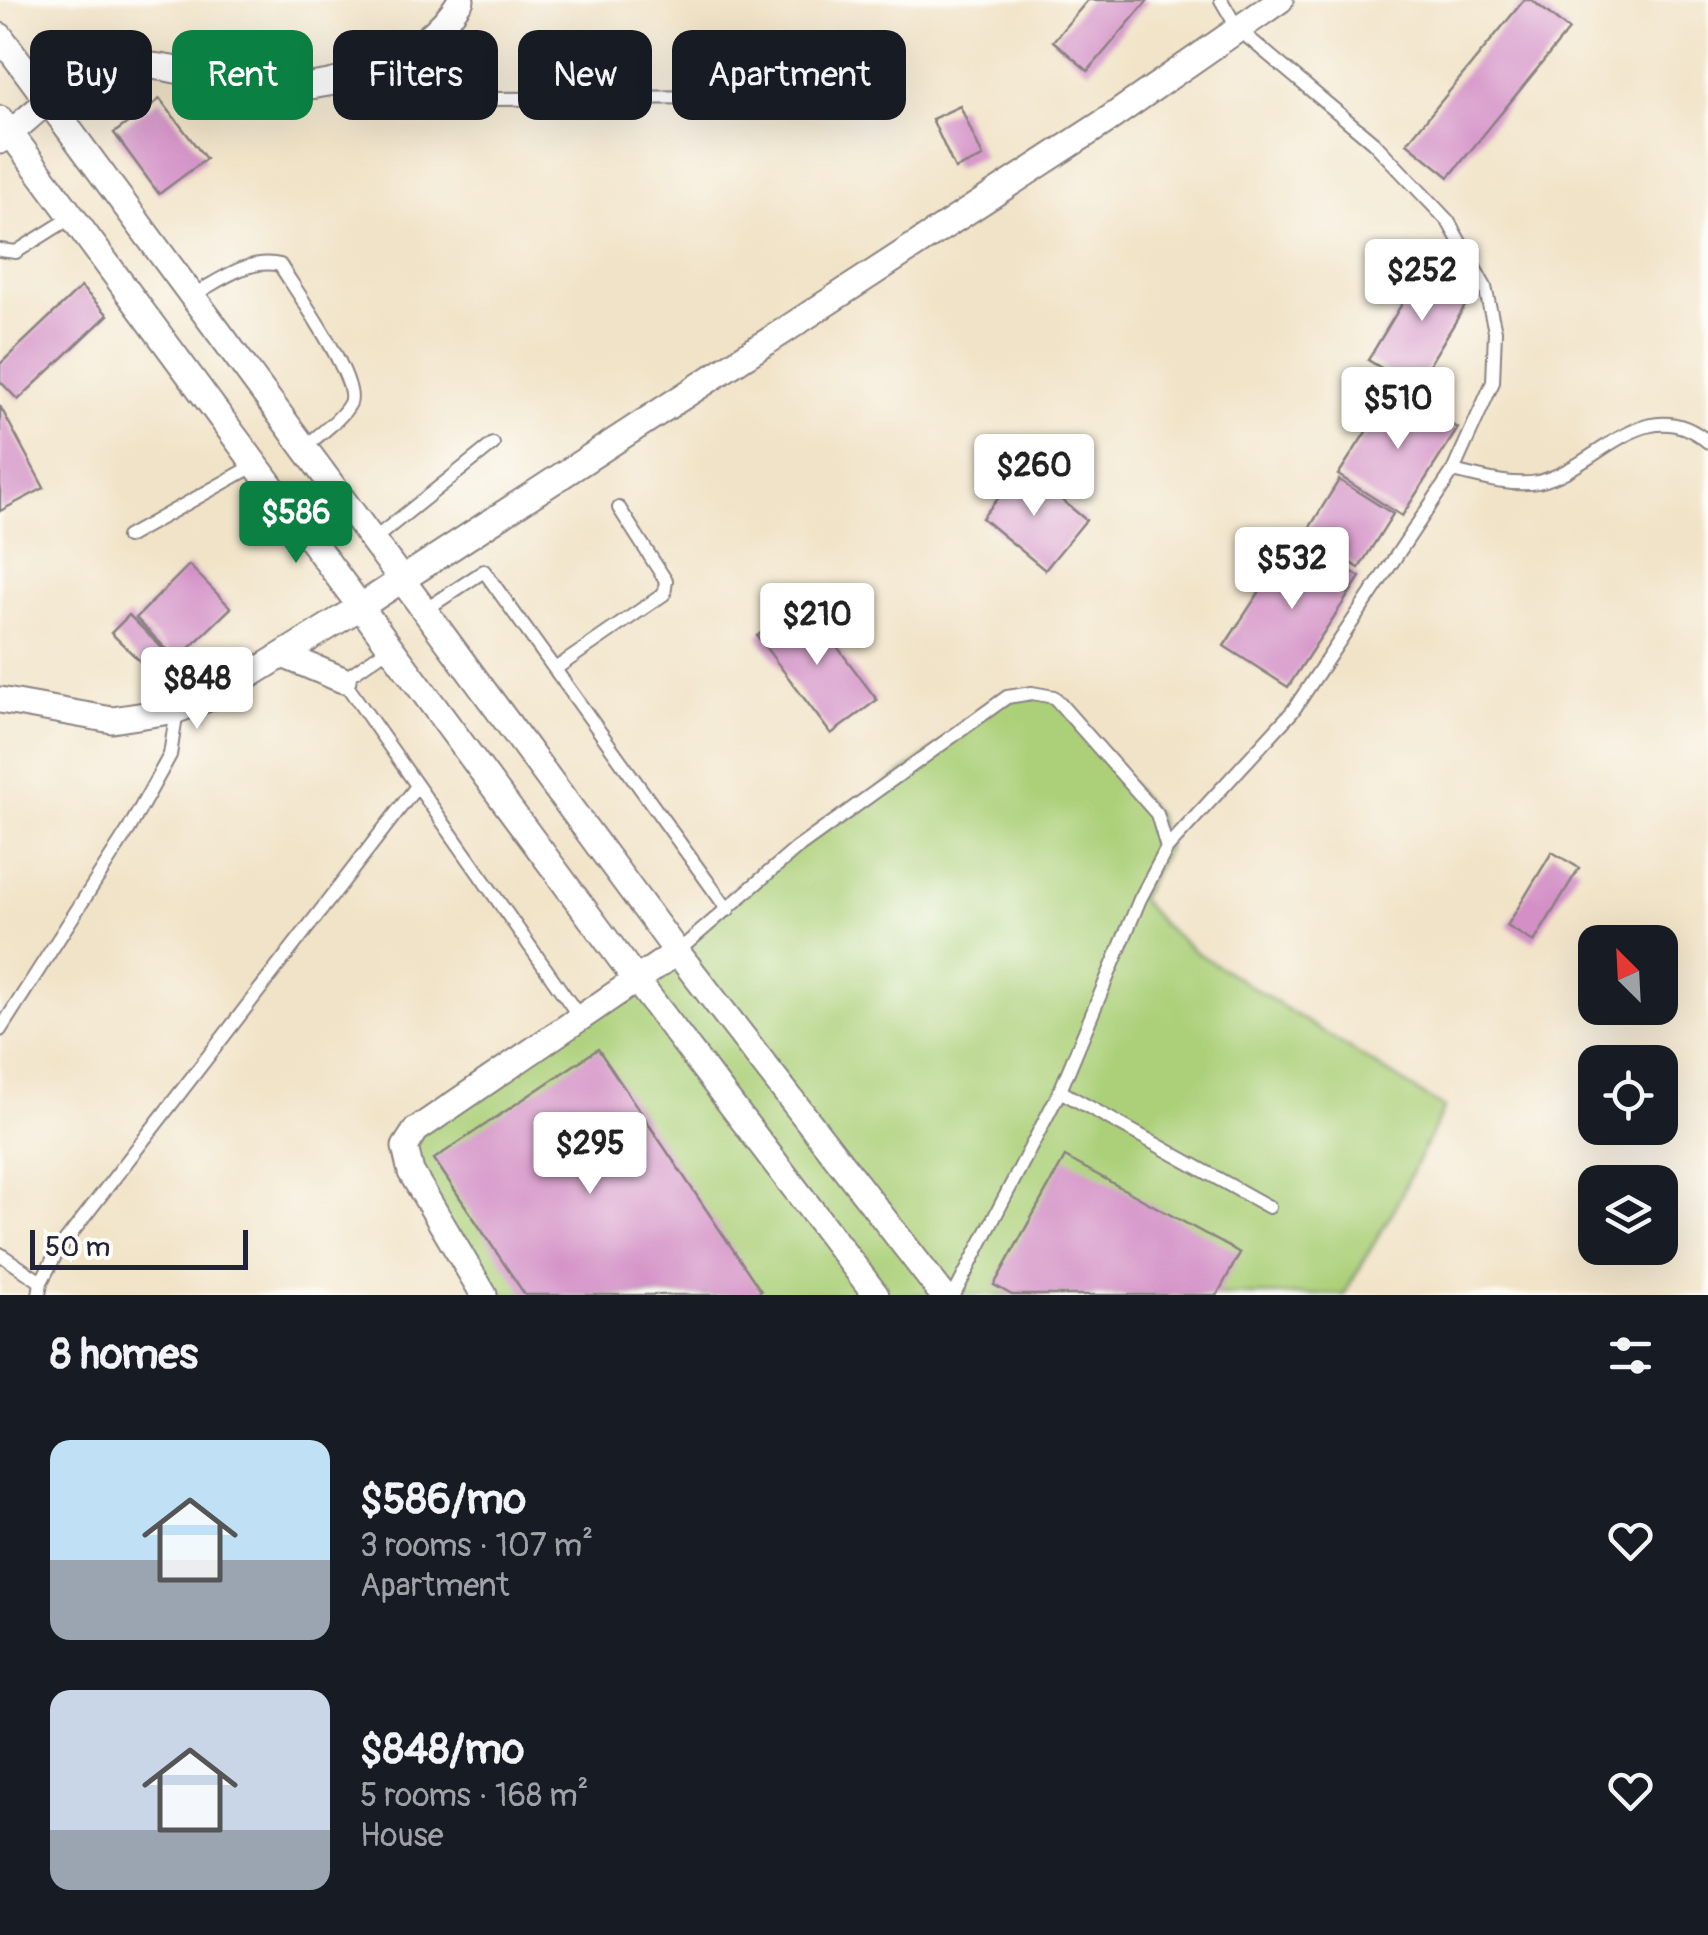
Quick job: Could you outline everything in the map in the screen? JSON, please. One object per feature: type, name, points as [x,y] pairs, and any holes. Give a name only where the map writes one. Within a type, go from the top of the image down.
[{"type":"street","points":[[435,30],[461,0]]},
{"type":"street","points":[[0,700],[112,720],[176,710],[218,694],[360,607],[1089,132],[1280,0]]},
{"type":"street","points":[[0,36],[30,76]]},
{"type":"street","points":[[152,64],[258,86],[333,82]]},
{"type":"street","points":[[30,114],[4,131],[72,217],[637,981],[876,1295]]},
{"type":"street","points":[[62,120],[676,952],[943,1295]]},
{"type":"street","points":[[284,655],[342,680]]},
{"type":"street","points":[[484,1295],[412,1172],[405,1147],[416,1130],[676,952]]},
{"type":"lane","points":[[954,1295],[1060,1091],[1140,899],[1167,848],[1292,712],[1453,471],[1493,382],[1495,331],[1485,287],[1448,221],[1386,155],[1238,29],[1220,0]]},
{"type":"lane","points":[[498,99],[672,97]]},
{"type":"lane","points":[[0,250],[16,252],[72,217]]},
{"type":"lane","points":[[193,295],[251,265],[280,265],[344,371],[352,392],[349,404],[305,447]]},
{"type":"lane","points":[[1453,471],[1502,482],[1537,482],[1570,469],[1628,430],[1660,424],[1695,431],[1708,442]]},
{"type":"lane","points":[[373,540],[493,444]]},
{"type":"lane","points":[[127,537],[255,465]]},
{"type":"lane","points":[[556,669],[664,594],[666,581],[618,508]]},
{"type":"lane","points":[[425,610],[484,572],[728,910]]},
{"type":"lane","points":[[390,647],[342,680],[581,1019]]},
{"type":"lane","points":[[676,952],[796,849],[1007,697],[1032,693],[1054,698],[1157,814],[1167,848]]},
{"type":"lane","points":[[0,1030],[70,925],[170,755],[176,710]]},
{"type":"lane","points":[[0,1254],[40,1289],[57,1252],[417,786]]},
{"type":"lane","points":[[1060,1091],[1269,1207]]},
{"type":"green space","points":[[1007,697],[1054,697],[1157,814],[1167,848],[1140,899],[1161,923],[1196,952],[1444,1108],[1393,1211],[1344,1295],[484,1295],[411,1172],[416,1130],[637,981],[796,849]]},
{"type":"building","points":[[1088,0],[1148,0],[1088,71],[1053,41]]},
{"type":"building","points":[[1524,0],[1532,0],[1569,30],[1449,177],[1407,143]]},
{"type":"building","points":[[160,99],[172,120],[176,120],[206,159],[159,194],[114,133],[132,120],[152,120],[152,105]]},
{"type":"building","points":[[960,106],[983,157],[955,169],[932,119]]},
{"type":"building","points":[[1429,259],[1476,288],[1415,388],[1368,360]]},
{"type":"building","points":[[81,287],[108,315],[18,400],[0,381],[0,364]]},
{"type":"building","points":[[1395,387],[1458,428],[1402,516],[1338,475]]},
{"type":"building","points":[[0,406],[44,488],[0,511]]},
{"type":"building","points":[[1023,468],[1086,520],[1045,570],[982,518]]},
{"type":"building","points":[[1339,480],[1393,514],[1359,568],[1305,535]]},
{"type":"building","points":[[1296,536],[1360,577],[1288,687],[1224,646]]},
{"type":"building","points":[[189,565],[231,608],[177,660],[136,618]]},
{"type":"building","points":[[803,601],[877,700],[831,734],[757,636]]},
{"type":"building","points":[[129,615],[170,656],[153,674],[111,633]]},
{"type":"building","points":[[1552,852],[1579,868],[1534,942],[1507,926]]},
{"type":"building","points":[[598,1049],[761,1291],[756,1295],[525,1295],[434,1159]]},
{"type":"building","points":[[1065,1157],[1240,1253],[1217,1295],[1012,1295],[994,1285]]}]
